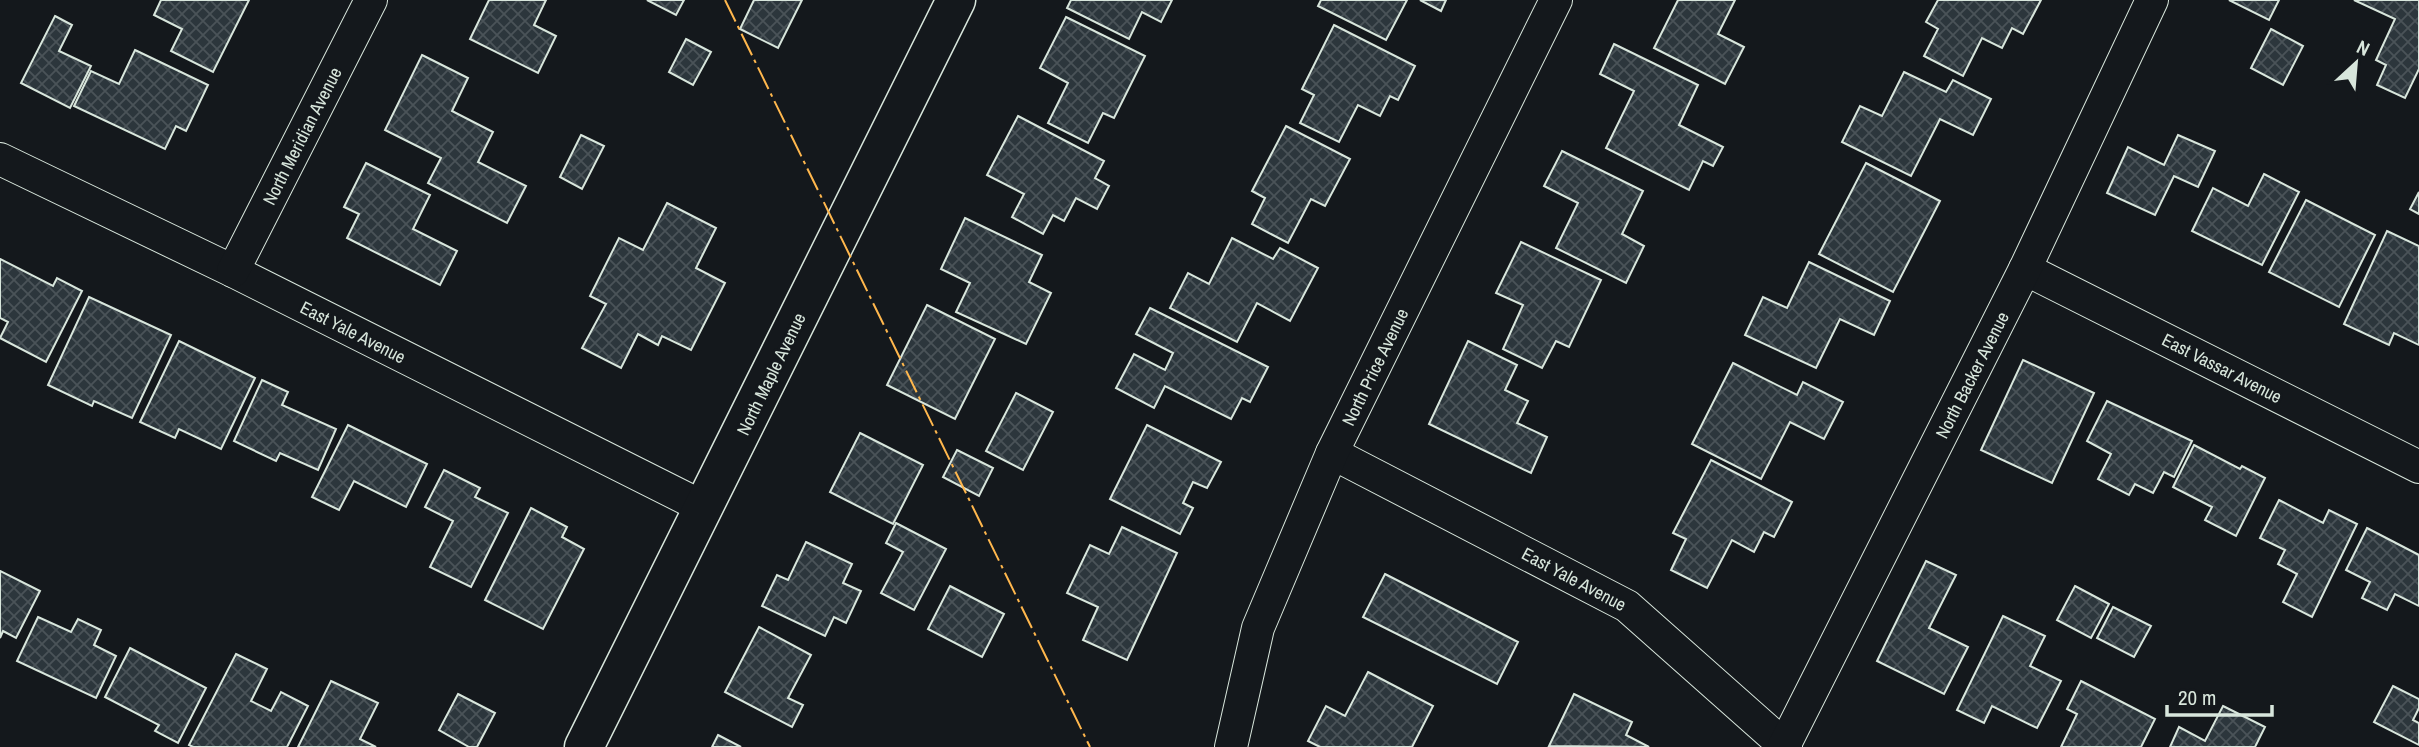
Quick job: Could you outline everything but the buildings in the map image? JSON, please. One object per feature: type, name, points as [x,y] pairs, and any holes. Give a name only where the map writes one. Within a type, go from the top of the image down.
[{"type":"street","name":"North Meridian Avenue","points":[[233,271],[371,0]]},
{"type":"street","name":"North Maple Avenue","points":[[584,747],[956,0]]},
{"type":"street","name":"North Price Avenue","points":[[1231,747],[1258,628],[1332,453],[1556,0]]},
{"type":"street","name":"North Backer Avenue","points":[[1785,746],[2025,269],[2152,0]]},
{"type":"street","name":"East Yale Avenue","points":[[0,159],[233,271],[705,508]]},
{"type":"street","name":"East Vassar Avenue","points":[[2025,269],[2419,467]]},
{"type":"street","name":"East Yale Avenue","points":[[1332,453],[1627,606],[1785,746]]},
{"type":"power","points":[[725,0],[1090,747]]}]
